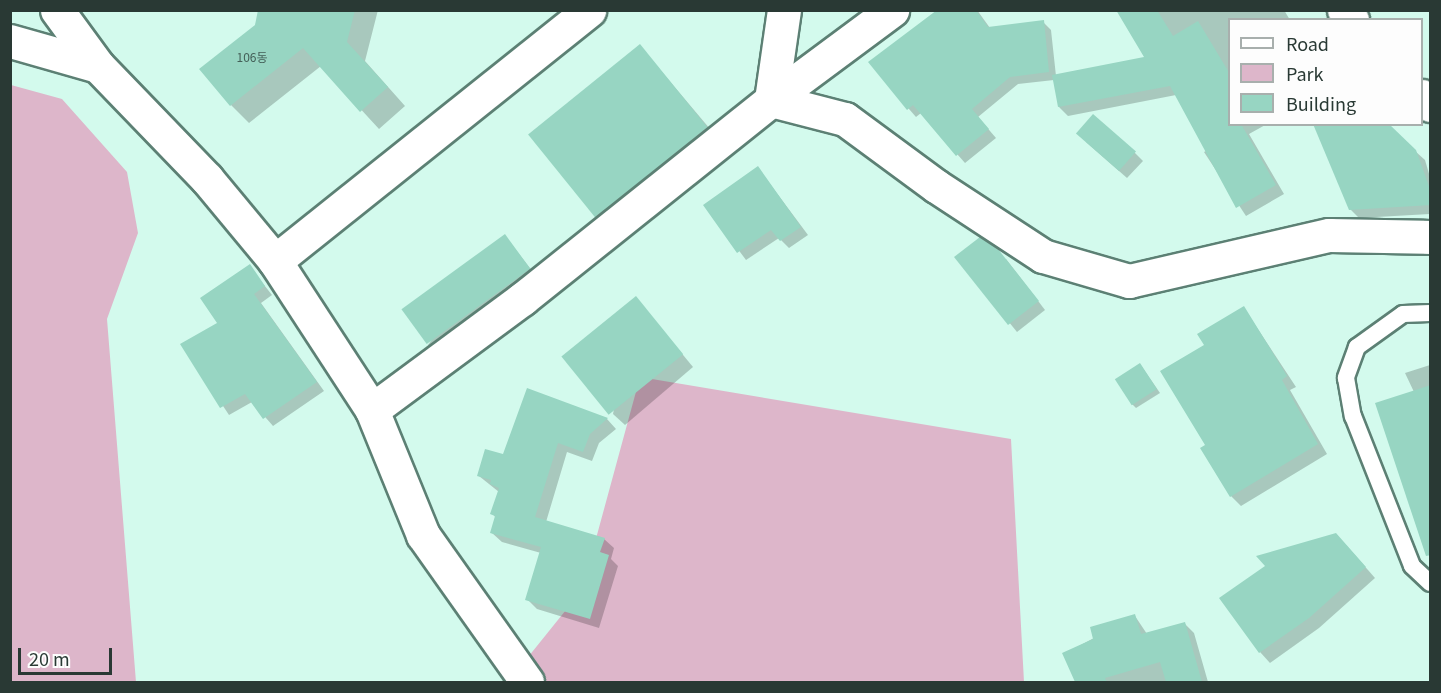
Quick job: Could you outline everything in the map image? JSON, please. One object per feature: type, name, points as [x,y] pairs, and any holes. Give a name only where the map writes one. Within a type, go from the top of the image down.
[{"type":"street","points":[[57,10],[98,66],[207,179],[275,261],[372,410],[423,535],[527,682]]},
{"type":"street","points":[[275,261],[589,10]]},
{"type":"street","points":[[771,100],[784,10]]},
{"type":"street","points":[[372,410],[522,299],[771,100],[892,10]]},
{"type":"street","points":[[10,41],[98,66]]},
{"type":"street","points":[[771,100],[845,119],[936,186],[1043,256],[1129,281],[1218,264],[1329,235],[1431,237]]},
{"type":"lane","points":[[1431,313],[1403,314],[1357,347],[1346,378],[1353,416],[1412,566],[1431,583]]},
{"type":"green space","points":[[11,85],[62,99],[127,172],[138,233],[107,319],[136,682],[11,682]]},
{"type":"green space","points":[[640,377],[1011,439],[1024,682],[508,682],[582,590]]},
{"type":"building","points":[[258,10],[355,10],[347,42],[388,87],[360,112],[303,48],[230,106],[199,69],[255,25]]},
{"type":"building","points":[[937,10],[976,10],[988,27],[1044,20],[1049,72],[1010,77],[972,109],[989,129],[956,156],[913,105],[907,110],[868,62]]},
{"type":"building","points":[[1116,10],[1157,10],[1173,36],[1198,21],[1228,71],[1228,126],[1242,126],[1276,185],[1236,208],[1170,86],[1058,107],[1052,75],[1144,57]]},
{"type":"building","points":[[640,44],[707,127],[595,218],[528,135]]},
{"type":"building","points":[[1093,114],[1136,151],[1119,171],[1076,134]]},
{"type":"building","points":[[1314,126],[1391,126],[1416,150],[1431,192],[1431,205],[1349,210]]},
{"type":"building","points":[[758,166],[801,227],[780,241],[771,230],[737,253],[703,205]]},
{"type":"building","points":[[505,234],[530,269],[427,344],[401,309]]},
{"type":"building","points":[[980,237],[998,249],[1039,301],[1008,325],[954,257]]},
{"type":"building","points":[[250,264],[265,286],[254,294],[317,382],[263,419],[245,394],[220,408],[180,344],[217,323],[200,298]]},
{"type":"building","points":[[636,296],[683,354],[609,415],[561,356]]},
{"type":"building","points":[[1244,306],[1287,376],[1282,380],[1318,444],[1230,497],[1200,448],[1205,445],[1160,371],[1204,345],[1197,334]]},
{"type":"building","points":[[1140,363],[1157,389],[1132,405],[1115,379]]},
{"type":"building","points":[[1431,385],[1431,555],[1426,556],[1375,403]]},
{"type":"building","points":[[527,388],[608,418],[590,434],[583,452],[558,443],[535,517],[605,538],[600,552],[609,555],[590,619],[525,600],[541,547],[490,533],[495,516],[490,514],[499,488],[490,484],[491,480],[477,476],[485,449],[503,454]]},
{"type":"building","points":[[1336,533],[1366,567],[1309,618],[1259,653],[1219,598],[1265,566],[1256,556]]},
{"type":"building","points":[[1135,614],[1141,634],[1185,622],[1202,682],[1166,682],[1160,662],[1105,678],[1107,682],[1075,682],[1062,653],[1093,639],[1090,627]]}]
